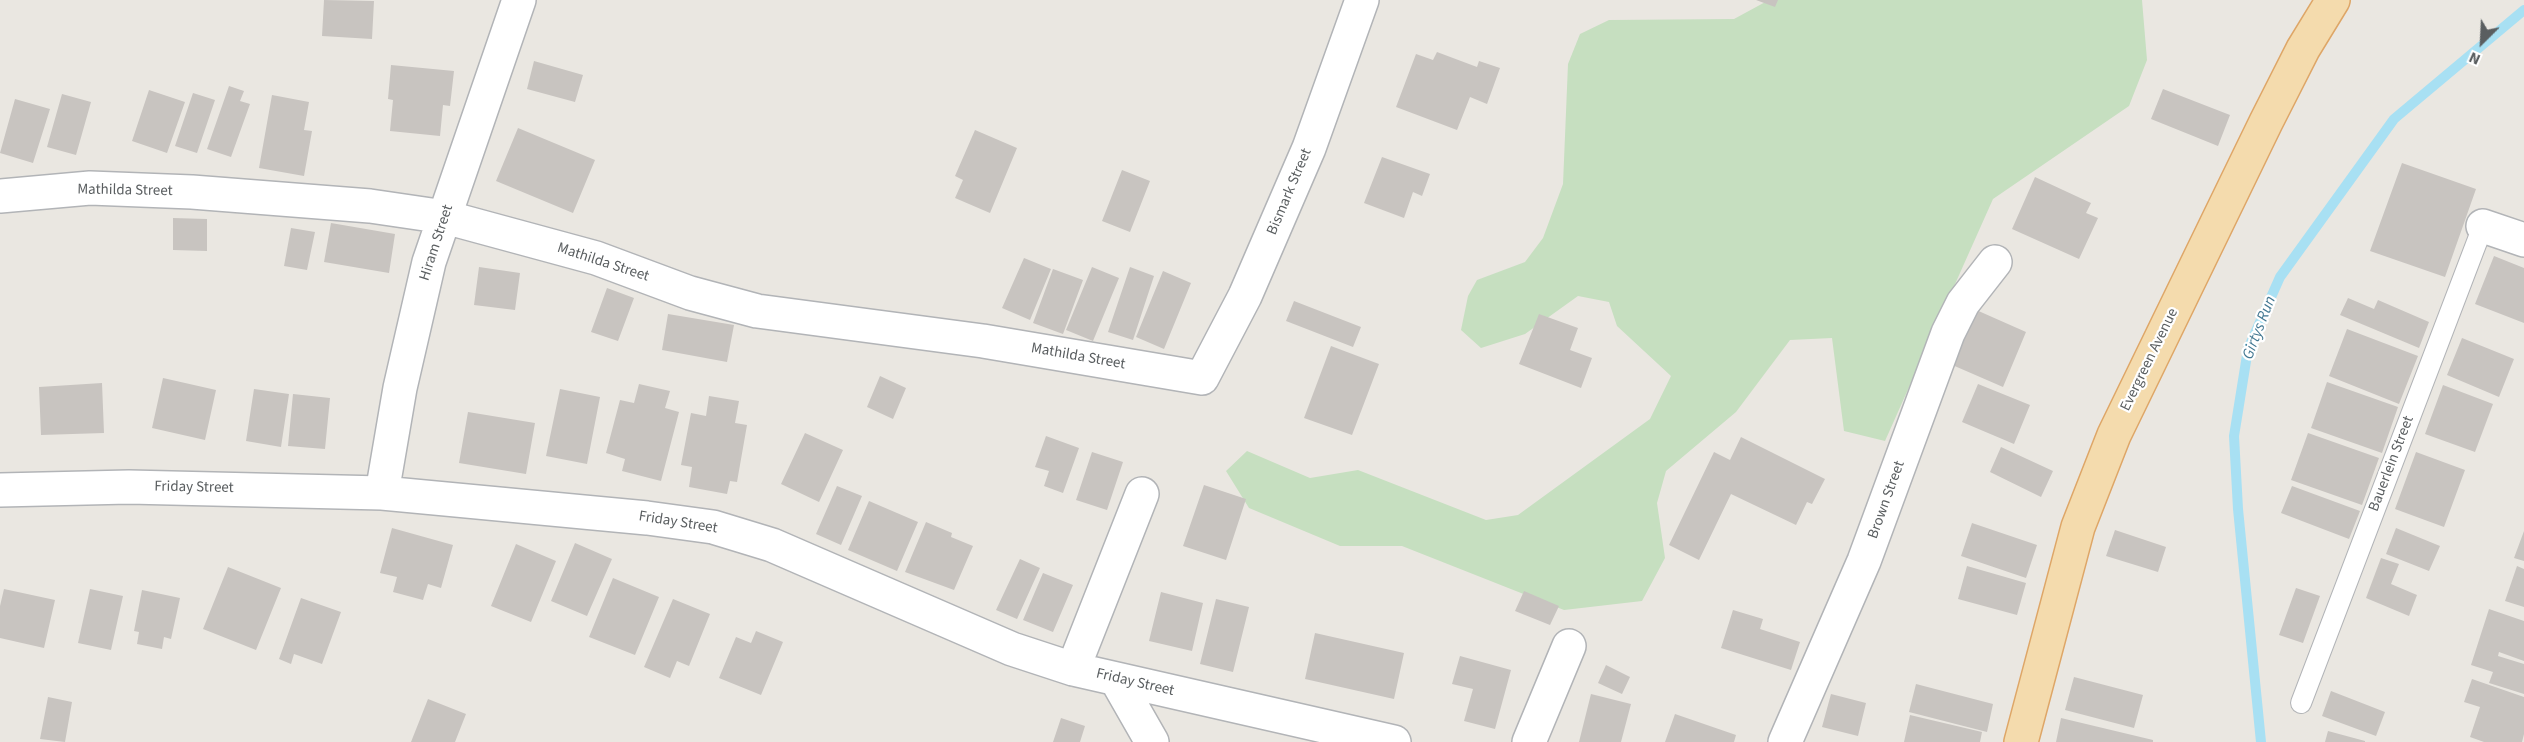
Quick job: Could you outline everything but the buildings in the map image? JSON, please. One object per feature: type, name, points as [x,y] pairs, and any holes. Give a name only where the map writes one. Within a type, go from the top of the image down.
[{"type":"main road","name":"Evergreen Avenue","points":[[2021,742],[2078,527],[2114,435],[2266,122],[2303,49],[2333,0]]},
{"type":"street","name":"Hiram Street","points":[[382,493],[402,376],[429,262],[519,0]]},
{"type":"street","name":"Bismark Street","points":[[1202,378],[1245,296],[1309,148],[1362,0]]},
{"type":"street","name":"Mathilda Street","points":[[0,196],[90,188],[170,191],[370,206],[445,217],[596,258],[690,293],[757,311],[961,338],[1202,378]]},
{"type":"street","points":[[2483,226],[2524,240]]},
{"type":"street","name":"Brown Street","points":[[1785,742],[1864,561],[1948,333],[1963,303],[1995,262]]},
{"type":"street","name":"Friday Street","points":[[0,490],[129,487],[382,493],[647,518],[713,527],[772,545],[1012,649],[1073,669],[1394,742]]},
{"type":"street","points":[[1073,669],[1142,494]]},
{"type":"street","points":[[1529,742],[1569,646]]},
{"type":"street","points":[[1116,679],[1152,742]]},
{"type":"lane","name":"Bauerlein Street","points":[[2301,703],[2483,226]]},
{"type":"green space","points":[[1769,0],[2142,0],[2147,60],[2129,106],[1993,199],[1885,441],[1844,431],[1832,338],[1790,340],[1736,412],[1666,471],[1657,503],[1665,558],[1642,601],[1564,610],[1402,546],[1340,546],[1249,508],[1226,471],[1247,451],[1310,478],[1358,470],[1486,520],[1518,515],[1650,419],[1671,376],[1617,326],[1609,302],[1578,296],[1525,334],[1481,348],[1461,330],[1468,296],[1477,280],[1525,262],[1543,238],[1563,184],[1568,64],[1580,34],[1609,20],[1734,19]]},
{"type":"waterway","name":"Girtys Run","points":[[2261,742],[2238,509],[2234,436],[2248,349],[2280,277],[2394,119],[2524,10]]}]
